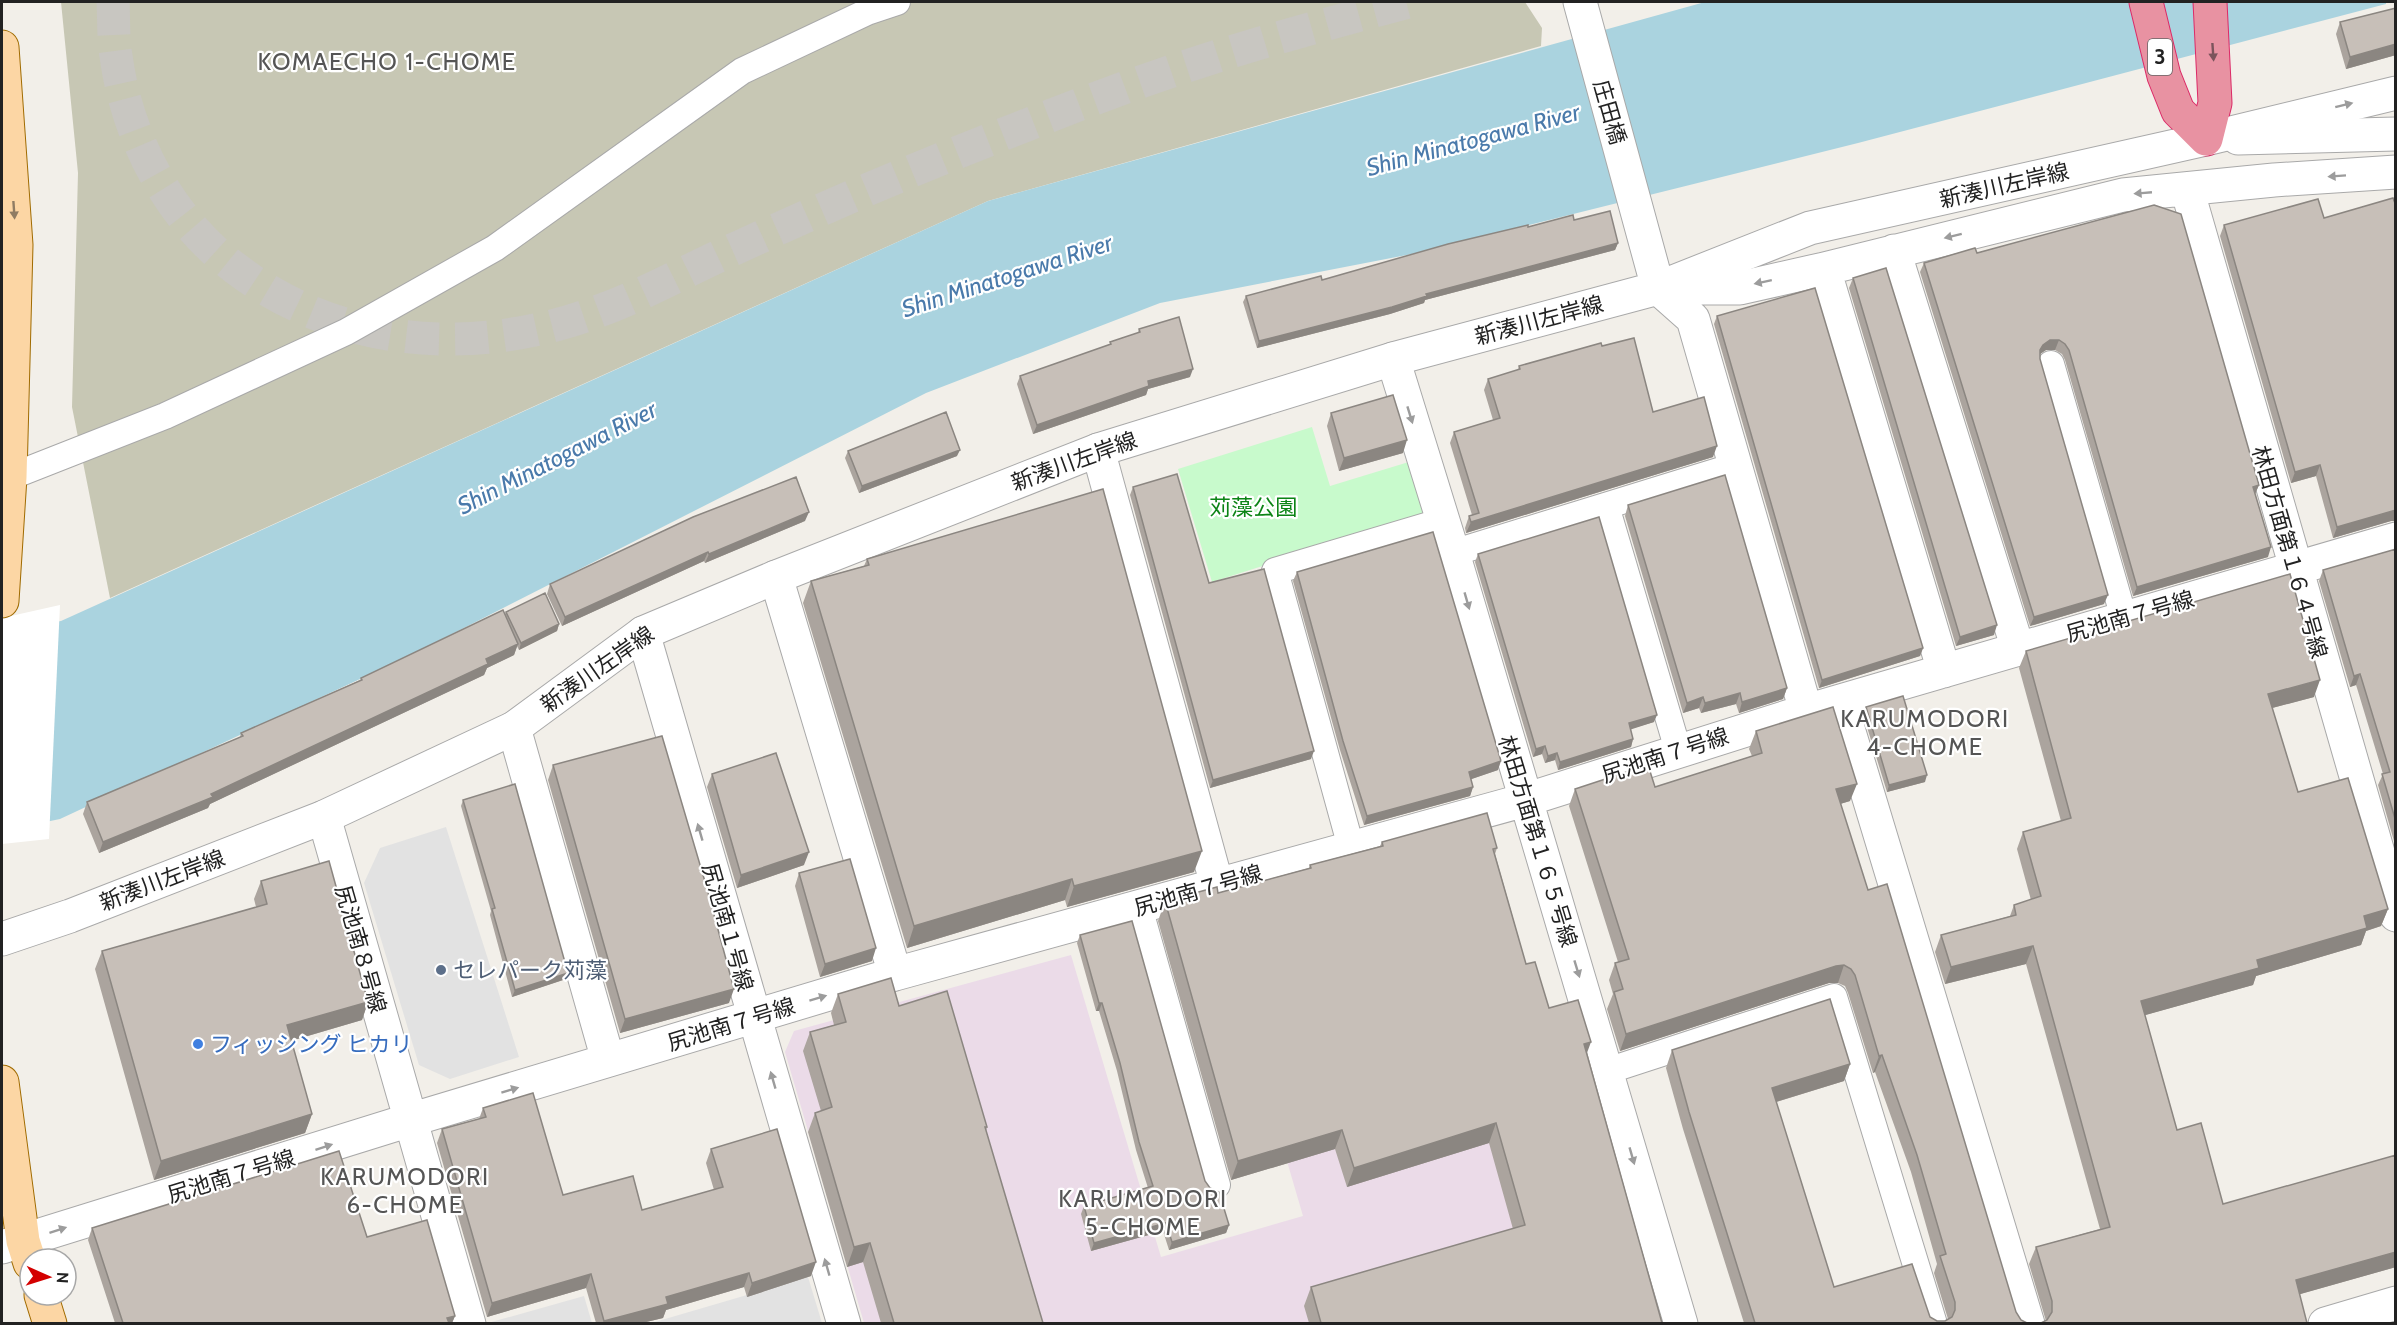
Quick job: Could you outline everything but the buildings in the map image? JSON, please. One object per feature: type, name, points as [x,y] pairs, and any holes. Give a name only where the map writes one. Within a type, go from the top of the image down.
[{"type":"highway","name":"3","points":[[2146,2],[2164,76],[2178,111],[2206,139]]},
{"type":"highway","points":[[2206,139],[2215,103],[2210,2]]},
{"type":"main road","points":[[2,47],[16,245],[2,601]]},
{"type":"main road","points":[[2,1082],[18,1250]]},
{"type":"main road","points":[[45,1307],[50,1323]]},
{"type":"street","name":"庄田橋","points":[[1580,5],[1658,288]]},
{"type":"street","name":"新湊川左岸線","points":[[2,939],[70,916],[324,817],[514,728],[643,633],[776,577],[1098,450],[1393,359],[1658,288],[1810,228],[2206,139],[2396,93]]},
{"type":"street","name":"新湊川左岸線","points":[[2206,139],[2396,134]]},
{"type":"street","points":[[1658,288],[1740,288],[2123,195],[2274,180],[2396,172]]},
{"type":"street","name":"林田方面第１６４号線","points":[[2187,189],[2294,568],[2396,915]]},
{"type":"street","points":[[1894,250],[2018,649]]},
{"type":"street","points":[[1824,269],[1944,671]]},
{"type":"street","points":[[1658,288],[1693,319],[1806,711]]},
{"type":"street","name":"林田方面第１６５号線","points":[[1393,359],[1453,553],[1681,1323]]},
{"type":"street","points":[[1098,450],[1217,885]]},
{"type":"street","name":"尻池南７号線","points":[[27,1247],[410,1120],[895,974],[1525,800],[1806,711],[2396,539]]},
{"type":"street","points":[[776,577],[895,974]]},
{"type":"street","name":"尻池南１号線","points":[[643,633],[844,1323]]},
{"type":"street","points":[[1840,702],[2028,1323]]},
{"type":"street","points":[[514,728],[608,1060]]},
{"type":"street","name":"尻池南８号線","points":[[324,817],[469,1323]]},
{"type":"street","points":[[2325,1323],[2396,1304]]},
{"type":"lane","points":[[6,479],[165,416],[346,332],[495,248],[742,71],[867,12],[897,2]]},
{"type":"lane","points":[[2051,364],[2124,618]]},
{"type":"lane","points":[[1453,553],[1735,466]]},
{"type":"lane","points":[[1606,506],[1678,750]]},
{"type":"lane","points":[[1351,847],[1275,571],[1443,521]]},
{"type":"lane","points":[[1139,907],[1217,1185]]},
{"type":"lane","points":[[1607,1071],[1834,997],[1934,1323]]},
{"type":"shaded area","points":[[61,2],[1525,2],[1542,28],[1541,46],[988,201],[110,598],[72,407],[78,173]]},
{"type":"shaded area","name":"セレパーク苅藻","points":[[446,827],[519,1057],[450,1079],[419,1065],[364,883],[380,848]]},
{"type":"shaded area","points":[[1071,955],[1161,1257],[1303,1216],[1284,1151],[1584,1070],[1656,1323],[864,1323],[785,1052],[794,1031]]},
{"type":"shaded area","points":[[808,1277],[822,1323],[648,1324]]},
{"type":"shaded area","points":[[584,1296],[592,1323],[488,1323]]},
{"type":"green space","name":"苅藻公園","points":[[1312,427],[1330,486],[1412,461],[1428,514],[1212,582],[1178,469]]},
{"type":"water","name":"Shin Minatogawa River","points":[[1705,2],[2386,2],[2386,4],[1858,143],[1417,253],[1160,303],[926,393],[405,658],[60,819],[2,831],[2,630],[61,621],[988,201]]},
{"type":"pier","points":[[60,605],[49,839],[2,844],[2,618]]},
{"type":"tunnel","points":[[113,2],[115,49],[122,87],[141,146],[171,201],[211,248],[235,268],[276,295],[320,315],[365,329],[411,337],[459,339],[506,335],[553,326],[599,311],[848,198],[1073,107],[1217,56],[1408,2]]},
{"type":"place","name":"セレパーク苅藻","points":[[441,970]]},
{"type":"place","name":"フィッシング ヒカリ","points":[[198,1044]]},
{"type":"district","name":"KOMAECHO 1-CHOME","points":[[387,62]]},
{"type":"district","name":"KARUMODORI 4-CHOME","points":[[1925,733]]},
{"type":"district","name":"KARUMODORI 6-CHOME","points":[[405,1191]]},
{"type":"district","name":"KARUMODORI 5-CHOME","points":[[1143,1213]]}]
